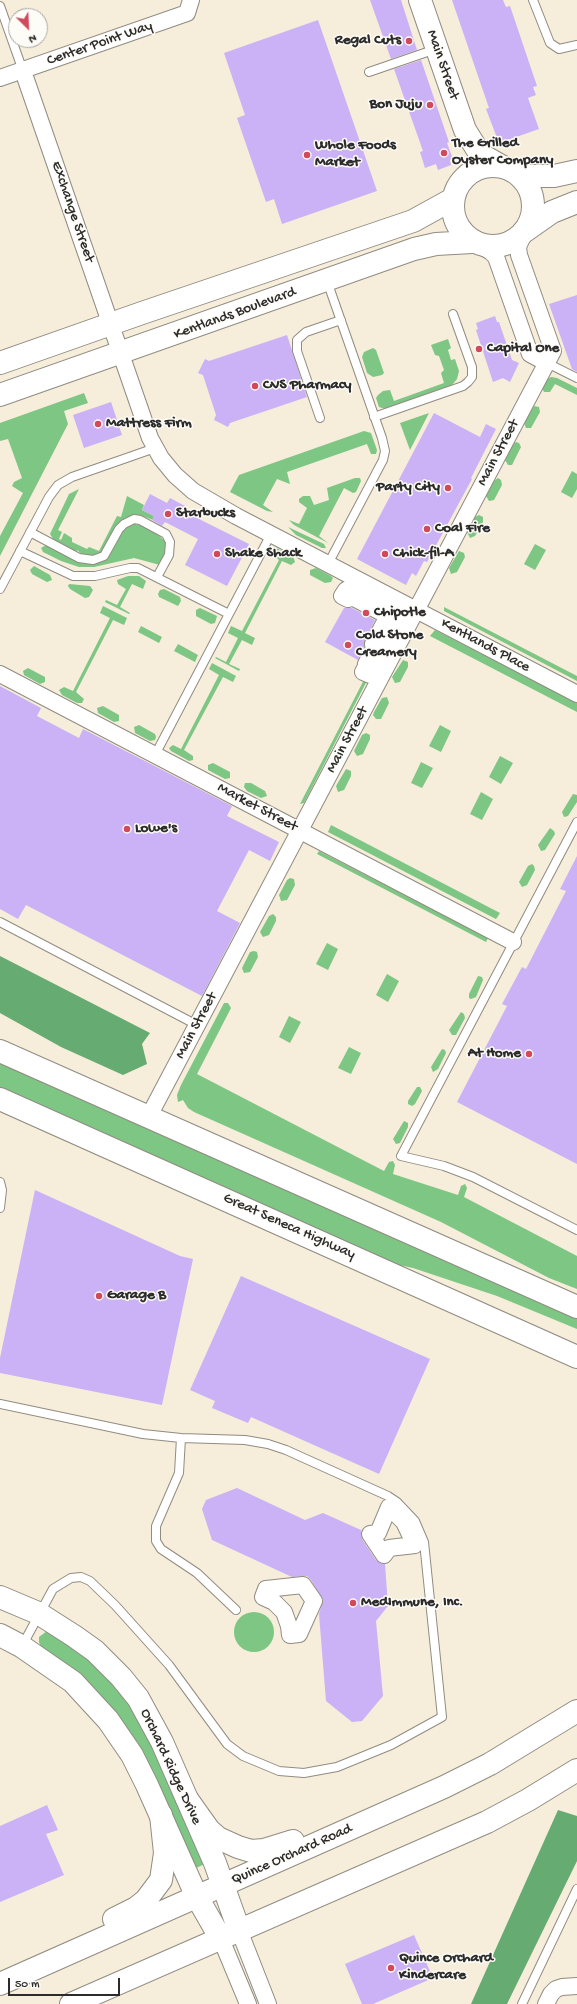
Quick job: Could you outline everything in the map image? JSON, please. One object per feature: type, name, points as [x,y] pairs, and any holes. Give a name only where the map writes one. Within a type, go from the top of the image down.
[{"type":"main road","name":"Main Street","points":[[420,0],[465,130],[480,154],[507,169]]},
{"type":"main road","name":"Main Street","points":[[455,193],[464,172],[467,158],[465,130]]},
{"type":"main road","points":[[577,172],[554,176],[529,176],[493,166],[478,169],[465,177],[455,193],[454,218],[458,227],[474,242],[493,247],[505,245],[515,241],[525,231],[556,210],[577,202]]},
{"type":"main road","points":[[507,169],[525,182],[532,196],[533,211],[530,222],[525,231]]},
{"type":"main road","name":"Kentlands Boulevard","points":[[0,363],[413,221],[455,193]]},
{"type":"main road","name":"Kentlands Boulevard","points":[[0,395],[121,354],[414,249],[436,244],[474,242]]},
{"type":"main road","points":[[0,1051],[577,1307]]},
{"type":"main road","name":"Great Seneca Highway","points":[[0,1099],[577,1357]]},
{"type":"main road","name":"Orchard Ridge Drive","points":[[0,1597],[38,1613],[69,1632],[95,1651],[121,1677],[138,1698],[186,1799],[224,1885],[230,1934]]},
{"type":"main road","name":"Orchard Ridge Drive","points":[[0,1635],[22,1646],[73,1682],[108,1720],[132,1755],[198,1897],[230,1934]]},
{"type":"main road","name":"Quince Orchard Road","points":[[0,1984],[444,1787],[490,1764],[577,1711]]},
{"type":"main road","points":[[186,1799],[206,1826],[218,1838],[251,1851],[264,1850],[290,1842],[430,1781],[507,1741],[539,1735]]},
{"type":"main road","points":[[72,2004],[487,1822],[528,1800],[577,1770]]},
{"type":"main road","points":[[0,1972],[14,1963],[123,1915],[146,1900],[161,1880],[164,1868],[165,1853],[160,1815]]},
{"type":"street","name":"Center Point Way","points":[[0,78],[187,13],[191,0]]},
{"type":"street","name":"Exchange Street","points":[[23,71],[121,354]]},
{"type":"street","name":"Main Street","points":[[149,1116],[553,351],[519,255],[518,247],[525,231]]},
{"type":"street","points":[[474,242],[491,252],[496,257],[530,354],[547,363]]},
{"type":"street","name":"Kentlands Place","points":[[121,354],[155,448],[167,466],[193,491],[271,534],[577,694]]},
{"type":"street","points":[[348,588],[354,588],[395,609],[400,616],[370,675],[363,672],[375,646],[373,644],[388,616],[350,596],[348,599],[342,596],[348,588]]},
{"type":"street","name":"Market Street","points":[[0,674],[514,942]]},
{"type":"street","points":[[230,1934],[248,2004]]},
{"type":"street","points":[[230,1934],[268,2004]]},
{"type":"street","points":[[546,2004],[551,1994],[570,1986]]},
{"type":"lane","points":[[534,0],[550,43],[559,49],[577,45]]},
{"type":"lane","points":[[0,6],[23,71]]},
{"type":"lane","points":[[369,72],[437,49]]},
{"type":"lane","points":[[327,281],[384,443],[384,456],[328,564]]},
{"type":"lane","points":[[374,417],[463,386],[472,377],[472,367],[453,314]]},
{"type":"lane","points":[[320,418],[296,351],[297,340],[306,332],[341,320]]},
{"type":"lane","points":[[547,363],[577,378]]},
{"type":"lane","points":[[0,589],[49,497],[65,481],[155,448]]},
{"type":"lane","points":[[30,532],[79,558],[93,560],[101,558],[106,553],[119,529],[124,524],[134,519],[140,520],[166,534],[170,542],[169,555],[157,577]]},
{"type":"lane","points":[[155,755],[271,534]]},
{"type":"lane","points":[[20,550],[73,576],[95,576],[134,567],[157,577],[229,614]]},
{"type":"lane","points":[[577,822],[401,1156],[444,1166],[473,1177],[577,1230]]},
{"type":"lane","points":[[0,922],[197,1025]]},
{"type":"lane","points":[[0,1182],[2,1190],[0,1208]]},
{"type":"lane","points":[[0,1404],[143,1434],[181,1438],[258,1442],[278,1447],[388,1496],[406,1511],[419,1529],[425,1548],[442,1717],[391,1745],[337,1767],[304,1773],[279,1771],[243,1756],[227,1744],[169,1665],[115,1605],[90,1581],[76,1577],[62,1582],[50,1593],[38,1613],[22,1646]]},
{"type":"lane","points":[[181,1438],[179,1473],[156,1526],[156,1541],[161,1549],[197,1573],[236,1610]]},
{"type":"lane","points":[[522,2004],[577,1889]]},
{"type":"green space","points":[[448,339],[451,348],[448,350],[451,360],[455,359],[459,371],[457,379],[452,385],[385,409],[379,407],[376,398],[383,391],[390,390],[394,401],[444,383],[441,373],[444,370],[439,356],[435,355],[431,345]]},
{"type":"green space","points":[[373,348],[376,350],[384,373],[373,377],[367,373],[362,357],[364,352]]},
{"type":"green space","points":[[551,377],[557,378],[577,388],[577,395],[555,384],[550,392],[544,392],[542,388],[547,379]]},
{"type":"green space","points":[[84,393],[88,403],[64,411],[68,424],[0,556],[0,536],[23,493],[12,486],[14,482],[22,478],[8,439],[0,441],[0,423]]},
{"type":"green space","points":[[534,406],[539,407],[540,412],[531,428],[526,428],[524,423]]},
{"type":"green space","points":[[429,413],[410,450],[400,423]]},
{"type":"green space","points":[[364,431],[371,433],[377,450],[376,454],[371,454],[367,444],[287,472],[290,484],[277,479],[263,505],[273,512],[267,511],[230,492],[239,475]]},
{"type":"green space","points":[[516,442],[519,443],[521,447],[512,465],[508,465],[505,460],[512,445]]},
{"type":"green space","points":[[572,471],[577,474],[577,489],[572,498],[561,492]]},
{"type":"green space","points":[[355,478],[360,478],[361,481],[356,492],[353,493],[344,488],[319,536],[328,543],[294,525],[289,520],[299,524],[307,508],[299,502],[299,499],[303,496],[310,496],[314,505],[329,500],[327,488]]},
{"type":"green space","points":[[498,478],[501,480],[502,485],[494,500],[489,501],[486,496],[494,481]]},
{"type":"green space","points":[[79,489],[58,530],[62,532],[59,539],[61,540],[64,533],[72,538],[72,542],[87,549],[89,547],[99,551],[117,516],[121,517],[127,496],[144,505],[142,510],[154,516],[153,520],[140,515],[122,520],[102,552],[93,556],[83,555],[77,550],[76,552],[53,539],[50,534],[69,494]]},
{"type":"green space","points":[[479,515],[483,517],[483,522],[475,536],[470,538],[467,532],[475,517]]},
{"type":"green space","points":[[135,524],[148,527],[164,540],[166,544],[166,554],[160,565],[134,558],[94,567],[79,567],[61,561],[43,552],[41,548],[46,545],[82,563],[95,564],[103,561],[110,554],[125,528]]},
{"type":"green space","points":[[288,527],[324,544],[326,548],[322,548],[296,535]]},
{"type":"green space","points":[[535,544],[546,550],[535,570],[524,564]]},
{"type":"green space","points":[[274,547],[293,556],[295,562],[291,565],[282,561],[245,633],[255,638],[252,645],[242,640],[229,664],[240,669],[239,671],[215,658],[216,657],[226,662],[238,638],[228,633],[231,626],[242,631],[279,560],[271,553]]},
{"type":"green space","points":[[459,551],[464,553],[465,557],[457,572],[451,574],[449,568]]},
{"type":"green space","points":[[34,566],[50,575],[52,580],[47,582],[32,574],[30,570]]},
{"type":"green space","points":[[316,568],[331,576],[333,578],[331,582],[325,583],[310,575],[310,570]]},
{"type":"green space","points":[[128,576],[139,576],[146,581],[143,589],[132,584],[120,607],[130,613],[129,614],[105,602],[106,600],[117,605],[126,589],[118,584],[117,580]]},
{"type":"green space","points":[[69,584],[90,586],[93,590],[89,597],[85,598],[70,589],[68,586]]},
{"type":"green space","points":[[164,589],[180,597],[181,601],[178,606],[159,597],[158,594],[160,590]]},
{"type":"green space","points":[[103,606],[127,618],[124,625],[113,620],[76,692],[84,699],[82,703],[77,703],[62,695],[59,690],[64,687],[73,691],[110,618],[100,613]]},
{"type":"green space","points":[[444,607],[577,676],[577,681],[444,611]]},
{"type":"green space","points":[[200,608],[217,616],[215,623],[211,624],[196,616],[196,610]]},
{"type":"green space","points":[[141,626],[162,637],[159,643],[138,632]]},
{"type":"green space","points":[[435,630],[577,703],[577,712],[430,636]]},
{"type":"green space","points":[[178,644],[198,655],[195,662],[174,651]]},
{"type":"green space","points":[[403,660],[408,662],[408,667],[400,682],[395,683],[392,677]]},
{"type":"green space","points":[[212,663],[236,676],[233,682],[223,677],[184,750],[193,756],[193,760],[189,761],[171,751],[169,748],[173,745],[181,749],[219,675],[209,669]]},
{"type":"green space","points":[[28,668],[45,677],[45,682],[40,684],[24,675],[23,671]]},
{"type":"green space","points":[[367,674],[370,675],[304,803],[300,804]]},
{"type":"green space","points":[[387,697],[389,703],[381,719],[376,719],[373,715],[374,712],[382,698]]},
{"type":"green space","points":[[103,706],[119,715],[119,721],[114,722],[98,713],[97,708]]},
{"type":"green space","points":[[139,725],[155,734],[155,740],[150,741],[135,733],[134,727]]},
{"type":"green space","points":[[440,725],[451,731],[441,752],[429,746]]},
{"type":"green space","points":[[366,733],[370,735],[370,739],[363,754],[357,756],[354,751],[362,735]]},
{"type":"green space","points":[[500,756],[513,763],[501,784],[489,777]]},
{"type":"green space","points":[[421,762],[433,768],[422,788],[411,783]]},
{"type":"green space","points":[[213,763],[230,772],[230,778],[225,779],[208,770],[208,765]]},
{"type":"green space","points":[[346,769],[351,771],[351,776],[344,790],[338,792],[336,786]]},
{"type":"green space","points":[[245,783],[251,783],[265,791],[267,796],[261,798],[247,791],[244,787]]},
{"type":"green space","points":[[481,792],[493,799],[482,820],[470,814]]},
{"type":"green space","points":[[573,794],[577,795],[577,802],[568,816],[564,817],[562,812]]},
{"type":"green space","points":[[331,825],[500,913],[496,919],[328,832]]},
{"type":"green space","points":[[550,828],[555,834],[545,850],[541,851],[538,845]]},
{"type":"green space","points":[[319,851],[488,938],[486,942],[317,854]]},
{"type":"green space","points":[[532,864],[535,870],[527,885],[522,887],[519,882],[528,866]]},
{"type":"green space","points":[[290,878],[294,879],[295,885],[287,900],[281,901],[279,895],[287,880]]},
{"type":"green space","points":[[273,914],[276,917],[276,921],[269,935],[263,937],[260,932],[269,916]]},
{"type":"green space","points":[[327,943],[338,949],[328,970],[316,964]]},
{"type":"green space","points":[[250,952],[257,952],[258,957],[250,972],[244,973],[242,968]]},
{"type":"green space","points":[[0,956],[150,1033],[142,1044],[147,1064],[123,1075],[61,1047],[0,1013]]},
{"type":"green space","points":[[387,974],[399,981],[388,1002],[376,995]]},
{"type":"green space","points":[[478,976],[482,977],[483,980],[476,997],[471,999],[469,998],[469,994]]},
{"type":"green space","points":[[224,1003],[228,1003],[231,1008],[197,1074],[384,1171],[389,1162],[393,1161],[395,1165],[393,1174],[458,1195],[461,1186],[465,1184],[467,1188],[464,1197],[577,1256],[577,1289],[549,1278],[441,1222],[194,1112],[188,1108],[183,1100],[178,1102],[177,1095],[181,1085]]},
{"type":"green space","points":[[461,1012],[464,1014],[465,1018],[456,1035],[452,1035],[449,1030]]},
{"type":"green space","points":[[289,1016],[301,1022],[290,1043],[279,1037]]},
{"type":"green space","points":[[349,1047],[361,1053],[351,1074],[338,1068]]},
{"type":"green space","points":[[442,1049],[445,1050],[446,1053],[438,1069],[433,1072],[431,1067]]},
{"type":"green space","points":[[0,1061],[577,1318],[577,1329],[497,1296],[413,1268],[389,1263],[0,1089]]},
{"type":"green space","points":[[417,1087],[420,1087],[422,1091],[415,1104],[412,1106],[408,1104],[408,1101]]},
{"type":"green space","points":[[404,1121],[408,1123],[408,1127],[400,1143],[396,1144],[393,1139]]},
{"type":"green space","points":[[254,1612],[268,1618],[274,1632],[268,1646],[254,1652],[240,1646],[234,1632],[240,1618]]},
{"type":"green space","points":[[47,1631],[95,1663],[137,1712],[207,1863],[192,1870],[154,1784],[41,1647],[39,1637]]},
{"type":"green space","points":[[558,1810],[577,1816],[577,1861],[507,2004],[471,2004]]},
{"type":"building","points":[[370,0],[401,0],[417,50],[391,59]]},
{"type":"building","points":[[452,0],[503,0],[506,7],[510,6],[537,86],[533,87],[536,95],[528,98],[539,129],[499,143],[486,109],[489,108]]},
{"type":"building","name":"Whole Foods Market","points":[[318,20],[377,191],[282,224],[274,199],[266,202],[237,118],[245,115],[224,53]]},
{"type":"building","points":[[421,60],[449,142],[447,143],[453,159],[450,160],[451,165],[438,170],[436,164],[425,168],[420,152],[423,151],[394,69]]},
{"type":"building","points":[[577,295],[577,372],[572,369],[549,304]]},
{"type":"building","name":"Capital One","points":[[495,316],[497,322],[499,322],[512,360],[519,363],[510,382],[503,378],[493,382],[476,330],[478,329],[476,323]]},
{"type":"building","name":"CVS Pharmacy","points":[[287,335],[307,397],[230,423],[228,427],[214,420],[216,415],[203,375],[198,373],[205,359],[209,361]]},
{"type":"building","points":[[111,402],[122,435],[84,448],[73,415]]},
{"type":"building","points":[[434,413],[480,437],[486,424],[496,429],[471,478],[472,479],[427,562],[424,561],[416,576],[412,573],[406,585],[357,559]]},
{"type":"building","name":"Shake Shack","points":[[150,494],[167,503],[170,498],[185,506],[183,511],[249,544],[227,586],[185,565],[198,539],[165,522],[162,526],[152,520],[154,516],[142,510]]},
{"type":"building","points":[[344,608],[352,608],[375,620],[365,640],[364,647],[358,660],[325,642]]},
{"type":"building","name":"Lowe's","points":[[0,686],[41,708],[37,716],[79,738],[83,729],[232,806],[227,816],[279,842],[270,861],[249,850],[217,911],[240,923],[202,996],[26,905],[18,919],[0,909]]},
{"type":"building","name":"At Home","points":[[577,856],[577,1164],[457,1102],[507,1006],[502,1004],[522,967],[526,969],[566,891],[560,889]]},
{"type":"building","name":"Garage B","points":[[35,1190],[180,1256],[193,1259],[162,1405],[0,1373],[0,1358]]},
{"type":"building","points":[[241,1276],[430,1359],[379,1474],[251,1417],[248,1423],[212,1408],[215,1401],[190,1390]]},
{"type":"building","name":"MedImmune, Inc.","points":[[237,1488],[305,1520],[323,1513],[361,1530],[362,1539],[376,1560],[385,1564],[388,1606],[376,1621],[383,1696],[362,1721],[352,1722],[326,1701],[319,1614],[323,1600],[311,1580],[307,1576],[292,1577],[212,1540],[202,1509],[206,1500]]},
{"type":"building","points":[[47,1805],[58,1830],[46,1834],[64,1875],[0,1902],[0,1826]]},
{"type":"building","points":[[414,1935],[433,1978],[373,2004],[362,2004],[345,1964]]},
{"type":"place","name":"Regal Cuts","points":[[409,41]]},
{"type":"place","name":"Bon Juju","points":[[430,105]]},
{"type":"place","name":"The Grilled Oyster Company","points":[[444,153]]},
{"type":"place","name":"Whole Foods Market","points":[[307,155]]},
{"type":"place","name":"Capital One","points":[[479,349]]},
{"type":"place","name":"CVS Pharmacy","points":[[255,386]]},
{"type":"place","name":"Mattress Firm","points":[[98,424]]},
{"type":"place","name":"Party City","points":[[448,488]]},
{"type":"place","name":"Starbucks","points":[[168,514]]},
{"type":"place","name":"Coal Fire","points":[[427,529]]},
{"type":"place","name":"Shake Shack","points":[[217,554]]},
{"type":"place","name":"Chick-fil-A","points":[[385,554]]},
{"type":"place","name":"Chipotle","points":[[366,613]]},
{"type":"place","name":"Cold Stone Creamery","points":[[348,645]]},
{"type":"place","name":"Lowe's","points":[[127,829]]},
{"type":"place","name":"At Home","points":[[529,1054]]},
{"type":"place","name":"Garage B","points":[[99,1296]]},
{"type":"place","name":"MedImmune, Inc.","points":[[353,1603]]},
{"type":"place","name":"Quince Orchard Kindercare","points":[[391,1968]]}]
